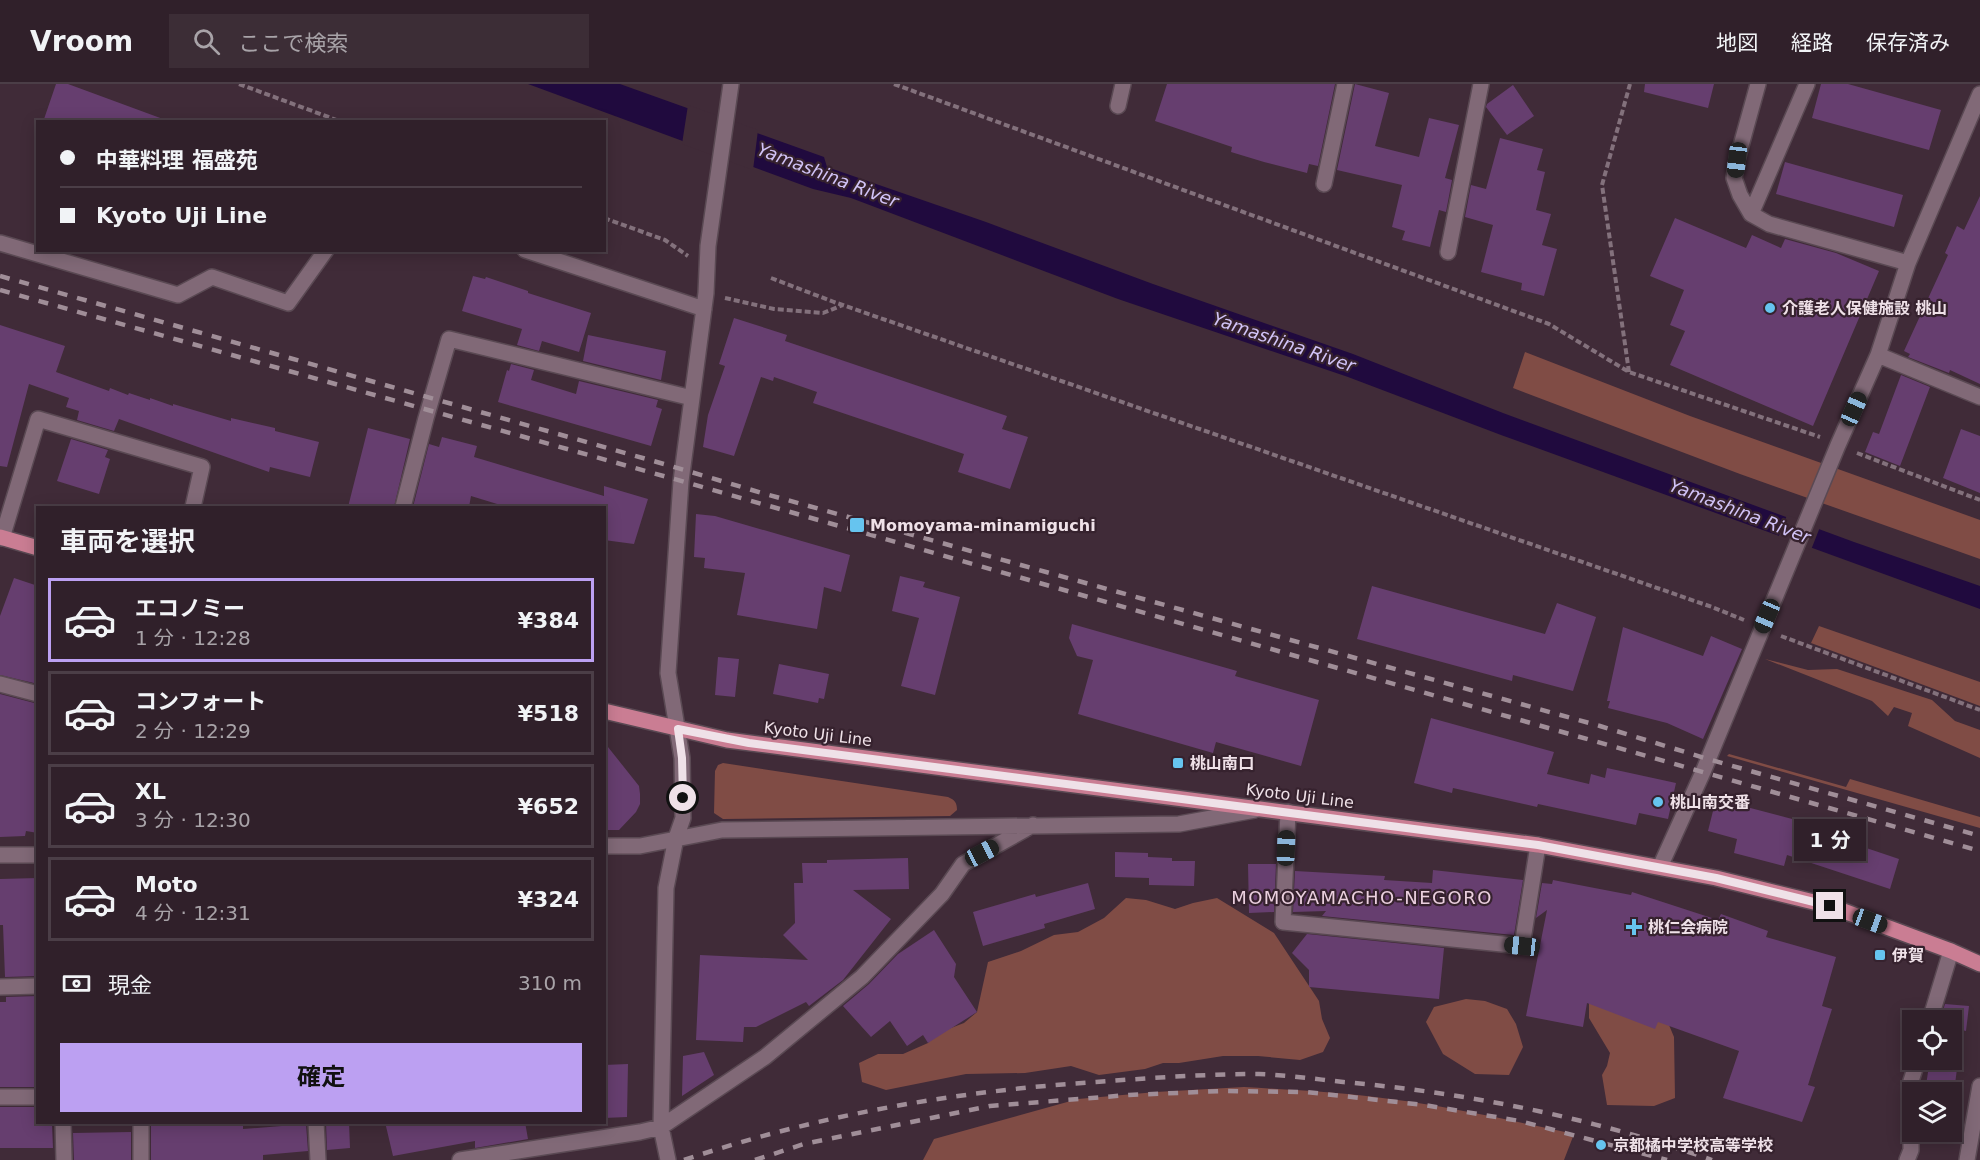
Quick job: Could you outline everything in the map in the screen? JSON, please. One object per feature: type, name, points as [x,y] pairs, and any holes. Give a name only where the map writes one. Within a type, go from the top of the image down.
[{"type":"main road","points":[[1,537],[36,547]]},
{"type":"main road","name":"Kyoto Uji Line","points":[[606,711],[739,742],[1538,845],[1660,867],[1716,878],[1830,906],[1980,964]]},
{"type":"street","points":[[668,1160],[661,1127],[666,888],[676,838],[683,818],[682,758],[668,674],[681,481],[706,293],[708,246],[731,84]]},
{"type":"street","points":[[1119,106],[1123,84]]},
{"type":"street","points":[[1324,184],[1345,84]]},
{"type":"street","points":[[1448,252],[1481,84]]},
{"type":"street","points":[[1758,84],[1734,178],[1740,195],[1751,214],[1769,224],[1908,263]]},
{"type":"street","points":[[1751,214],[1807,84]]},
{"type":"street","points":[[1660,867],[1703,772],[1764,622],[1878,356],[1908,263],[1980,94]]},
{"type":"street","points":[[0,243],[178,295],[212,277],[288,303],[325,252]]},
{"type":"street","points":[[531,252],[704,309]]},
{"type":"street","points":[[403,506],[449,339],[692,398]]},
{"type":"street","points":[[1878,356],[1980,397]]},
{"type":"street","points":[[1,537],[38,418],[202,467],[193,506]]},
{"type":"street","points":[[0,684],[36,693]]},
{"type":"street","points":[[606,846],[640,846],[722,830],[1179,824],[1258,809]]},
{"type":"street","points":[[1288,812],[1283,922],[1522,946],[1538,845]]},
{"type":"street","points":[[460,1160],[661,1127],[765,1057],[862,977],[942,894],[963,864],[1033,825]]},
{"type":"street","points":[[0,855],[36,855]]},
{"type":"street","points":[[1933,1010],[1951,951]]},
{"type":"street","points":[[0,987],[36,986]]},
{"type":"street","points":[[1907,1160],[1911,1150],[1911,1081],[1914,1070]]},
{"type":"street","points":[[1967,1160],[1980,1086]]},
{"type":"street","points":[[0,1097],[36,1096]]},
{"type":"street","points":[[63,1124],[64,1160]]},
{"type":"street","points":[[141,1124],[141,1160]]},
{"type":"street","points":[[316,1124],[318,1160]]},
{"type":"path","points":[[239,84],[337,120]]},
{"type":"path","points":[[894,84],[1549,324],[1629,372],[1797,428]]},
{"type":"path","points":[[1629,372],[1602,184],[1630,84]]},
{"type":"path","points":[[606,219],[665,240],[708,270]]},
{"type":"path","points":[[771,278],[1712,607],[1764,622],[1808,647],[1980,710]]},
{"type":"path","points":[[706,293],[774,309],[823,313],[843,305]]},
{"type":"path","points":[[1866,458],[1980,500]]},
{"type":"shaded area","points":[[1525,352],[1690,416],[1980,520],[1980,559],[1740,474],[1513,388]]},
{"type":"shaded area","points":[[1819,626],[1980,682],[1980,706],[1811,643]]},
{"type":"shaded area","points":[[1765,659],[1808,670],[1837,669],[1932,700],[1955,721],[1980,730],[1980,758],[1908,726],[1912,713],[1894,707],[1888,716],[1872,701]]},
{"type":"shaded area","points":[[1729,754],[1846,787],[1850,779],[1980,817],[1980,828],[1727,756]]},
{"type":"shaded area","points":[[723,763],[948,797],[955,802],[957,810],[950,816],[723,819],[714,813],[715,771],[718,765]]},
{"type":"shaded area","points":[[1126,898],[1146,900],[1175,909],[1217,898],[1274,933],[1319,1001],[1322,1019],[1330,1038],[1323,1052],[1300,1060],[1258,1056],[1223,1056],[1179,1063],[1163,1063],[1145,1069],[1099,1075],[1071,1066],[1025,1073],[966,1074],[886,1090],[862,1082],[859,1063],[878,1054],[903,1054],[928,1043],[938,1033],[964,1023],[977,1012],[988,962],[1021,951],[1054,935],[1078,932],[1104,918]]},
{"type":"shaded area","points":[[1589,991],[1669,1025],[1674,1037],[1675,1098],[1654,1106],[1607,1105],[1602,1075],[1610,1053],[1589,1018]]},
{"type":"shaded area","points":[[1466,999],[1485,1001],[1507,1009],[1516,1024],[1523,1047],[1509,1075],[1475,1074],[1443,1054],[1426,1022],[1434,1007]]},
{"type":"shaded area","points":[[1244,1087],[1335,1093],[1413,1102],[1574,1134],[1564,1160],[923,1160],[934,1139],[1078,1099]]},
{"type":"water","name":"Yamashina River","points":[[528,84],[620,84],[824,157],[827,167],[1353,354],[1503,413],[1980,586],[1980,609],[1348,377],[1118,299],[851,198],[813,189]]},
{"type":"pier","points":[[688,105],[758,130],[753,170],[682,144]]},
{"type":"pier","points":[[1787,515],[1820,527],[1811,550],[1778,538]]},
{"type":"building","points":[[56,84],[68,84],[163,119],[163,120],[44,120]]},
{"type":"building","points":[[1167,84],[1335,84],[1318,166],[1309,164],[1307,173],[1264,162],[1231,152],[1232,147],[1155,121]]},
{"type":"building","points":[[1355,84],[1389,93],[1375,146],[1419,157],[1429,118],[1459,125],[1445,178],[1452,180],[1446,212],[1439,210],[1430,247],[1402,240],[1405,231],[1392,227],[1402,185],[1337,170]]},
{"type":"building","points":[[1645,84],[1714,84],[1708,108],[1644,92]]},
{"type":"building","points":[[1821,84],[1848,84],[1941,110],[1929,150],[1812,118]]},
{"type":"building","points":[[1513,85],[1534,116],[1507,135],[1486,107]]},
{"type":"building","points":[[1500,138],[1543,149],[1537,170],[1545,172],[1536,210],[1551,214],[1542,245],[1557,249],[1544,296],[1521,290],[1522,283],[1481,272],[1493,225],[1465,217],[1471,185],[1486,189]]},
{"type":"building","points":[[1785,162],[1903,195],[1894,227],[1776,194]]},
{"type":"building","points":[[1980,196],[1980,384],[1950,370],[1949,373],[1908,357],[1910,354],[1904,351],[1948,255],[1945,253],[1957,226],[1964,230]]},
{"type":"building","name":"介護老人保健施設 桃山","points":[[1675,218],[1746,248],[1752,235],[1781,248],[1785,239],[1836,253],[1879,271],[1813,426],[1670,365],[1685,331],[1670,325],[1684,290],[1650,276]]},
{"type":"building","points":[[473,276],[485,279],[486,277],[591,313],[579,352],[542,341],[539,351],[517,345],[522,329],[462,311]]},
{"type":"building","points":[[734,318],[787,335],[785,341],[1007,416],[1002,429],[1028,437],[1010,489],[958,472],[964,454],[813,403],[817,392],[774,377],[773,381],[761,377],[734,456],[703,447],[708,415],[725,366],[719,364]]},
{"type":"building","points":[[0,325],[65,346],[56,372],[109,391],[110,388],[128,395],[129,393],[150,400],[150,398],[231,421],[231,418],[275,428],[275,431],[319,442],[310,477],[270,467],[269,472],[119,419],[114,431],[77,420],[79,411],[66,407],[69,398],[29,384],[7,467],[0,466]]},
{"type":"building","points":[[588,335],[666,351],[661,380],[583,361]]},
{"type":"building","points":[[511,364],[534,370],[531,380],[576,394],[579,381],[658,400],[656,407],[662,409],[651,446],[498,402],[507,370],[509,371]]},
{"type":"building","points":[[1901,375],[1930,387],[1900,466],[1865,452],[1873,432],[1879,434]]},
{"type":"building","points":[[368,428],[410,439],[394,506],[348,506]]},
{"type":"building","points":[[1961,429],[1980,436],[1980,493],[1943,478]]},
{"type":"building","points":[[442,437],[477,446],[474,457],[604,496],[604,486],[648,499],[634,544],[606,540],[606,506],[504,506],[471,496],[469,506],[413,506],[429,444],[439,447]]},
{"type":"building","points":[[71,439],[108,450],[105,457],[110,459],[99,494],[57,481]]},
{"type":"building","points":[[696,514],[715,516],[850,555],[841,592],[824,587],[817,629],[737,615],[745,573],[704,568],[705,558],[694,557]]},
{"type":"building","points":[[900,576],[925,582],[923,587],[960,597],[935,695],[901,686],[919,618],[892,611]]},
{"type":"building","points":[[14,578],[36,585],[36,684],[0,675],[0,616]]},
{"type":"building","points":[[1372,586],[1545,634],[1557,603],[1596,617],[1573,691],[1513,675],[1512,681],[1357,639]]},
{"type":"building","points":[[1072,624],[1237,671],[1235,676],[1319,700],[1301,766],[1216,742],[1213,753],[1078,714],[1093,660],[1077,656],[1069,638]]},
{"type":"building","points":[[1623,627],[1703,656],[1711,636],[1742,649],[1703,739],[1667,723],[1608,708],[1610,701],[1607,701]]},
{"type":"building","points":[[718,657],[739,659],[735,697],[715,695]]},
{"type":"building","points":[[779,664],[829,674],[824,699],[819,698],[818,703],[773,694]]},
{"type":"building","points":[[0,694],[36,703],[36,833],[26,831],[25,836],[0,837]]},
{"type":"building","points":[[1431,718],[1554,752],[1547,774],[1589,784],[1591,774],[1605,778],[1607,768],[1676,783],[1668,819],[1639,813],[1636,825],[1538,804],[1537,807],[1453,788],[1452,793],[1414,783]]},
{"type":"building","points":[[606,745],[639,786],[640,804],[636,812],[619,830],[606,830]]},
{"type":"building","points":[[1716,799],[1796,820],[1795,824],[1899,859],[1890,889],[1787,855],[1784,866],[1734,853],[1737,839],[1708,831]]},
{"type":"building","points":[[1115,852],[1148,853],[1148,857],[1172,858],[1172,861],[1195,861],[1194,886],[1149,885],[1149,878],[1115,877]]},
{"type":"building","points":[[908,858],[909,889],[853,890],[891,919],[843,980],[809,1006],[806,1002],[756,1027],[744,1027],[743,1042],[696,1040],[700,955],[808,960],[783,935],[795,923],[794,883],[803,883],[802,863],[827,863],[827,860]]},
{"type":"building","points":[[1248,864],[1276,864],[1274,912],[1249,913]]},
{"type":"building","points":[[1433,870],[1523,880],[1514,935],[1322,916],[1326,911],[1293,912],[1295,871],[1385,876],[1384,880],[1432,883]]},
{"type":"building","points":[[36,878],[36,976],[5,977],[3,925],[0,925],[0,879]]},
{"type":"building","points":[[1553,880],[1631,895],[1632,892],[1718,920],[1721,914],[1768,931],[1766,937],[1836,957],[1822,1006],[1832,1009],[1808,1085],[1815,1087],[1802,1122],[1723,1098],[1739,1051],[1658,1022],[1655,1029],[1587,1003],[1583,1027],[1526,1016],[1547,910],[1536,918],[1542,883],[1552,884]]},
{"type":"building","points":[[1088,883],[1095,909],[1044,924],[1045,928],[983,946],[973,912],[1035,894],[1036,897]]},
{"type":"building","points":[[934,930],[956,964],[954,977],[977,1012],[928,1043],[923,1035],[907,1046],[890,1021],[871,1037],[843,1006],[869,984],[898,954]]},
{"type":"building","points":[[1307,934],[1444,948],[1439,999],[1309,987],[1309,970],[1292,953]]},
{"type":"building","points":[[36,996],[36,1087],[0,1087],[0,1002],[6,1002],[6,997]]},
{"type":"building","points":[[1945,1004],[1969,1006],[1966,1031],[1962,1030],[1962,1010],[1943,1010]]},
{"type":"building","points":[[704,1052],[714,1075],[682,1096],[683,1056]]},
{"type":"building","points":[[628,1064],[627,1117],[606,1118],[606,1065]]},
{"type":"building","points":[[1928,1070],[1957,1070],[1955,1082],[1927,1082]]},
{"type":"building","points":[[0,1107],[36,1107],[36,1124],[52,1124],[53,1148],[0,1148]]},
{"type":"building","points":[[151,1124],[243,1124],[243,1129],[306,1124],[308,1151],[263,1155],[263,1160],[151,1160]]},
{"type":"building","points":[[326,1124],[349,1124],[350,1148],[327,1150]]},
{"type":"building","points":[[385,1124],[525,1124],[528,1139],[475,1148],[475,1141],[393,1156]]},
{"type":"building","points":[[131,1132],[131,1160],[74,1160],[73,1133]]},
{"type":"railway","points":[[0,276],[762,493],[1600,726],[1980,836]]},
{"type":"railway","points":[[0,290],[692,484],[1980,851]]},
{"type":"railway","points":[[684,1160],[785,1130],[939,1099],[1044,1086],[1198,1075],[1259,1074],[1390,1087],[1484,1100],[1622,1132],[1712,1160]]},
{"type":"railway","points":[[755,1160],[804,1144],[990,1106],[1129,1095],[1222,1091],[1306,1092],[1424,1105],[1520,1121],[1667,1160]]},
{"type":"place","name":"介護老人保健施設 桃山","points":[[1770,308]]},
{"type":"place","name":"Momoyama-minamiguchi","points":[[857,525]]},
{"type":"place","name":"桃山南口","points":[[1178,763]]},
{"type":"place","name":"桃山南交番","points":[[1658,802]]},
{"type":"place","name":"桃仁会病院","points":[[1634,927]]},
{"type":"place","name":"伊賀","points":[[1880,955]]},
{"type":"place","name":"京都橘中学校高等学校","points":[[1601,1145]]},
{"type":"district","name":"MOMOYAMACHO-NEGORO","points":[[1362,897]]},
{"type":"route","points":[[683,798],[682,758],[678,729],[749,743],[1538,845],[1716,878],[1830,906]]}]
